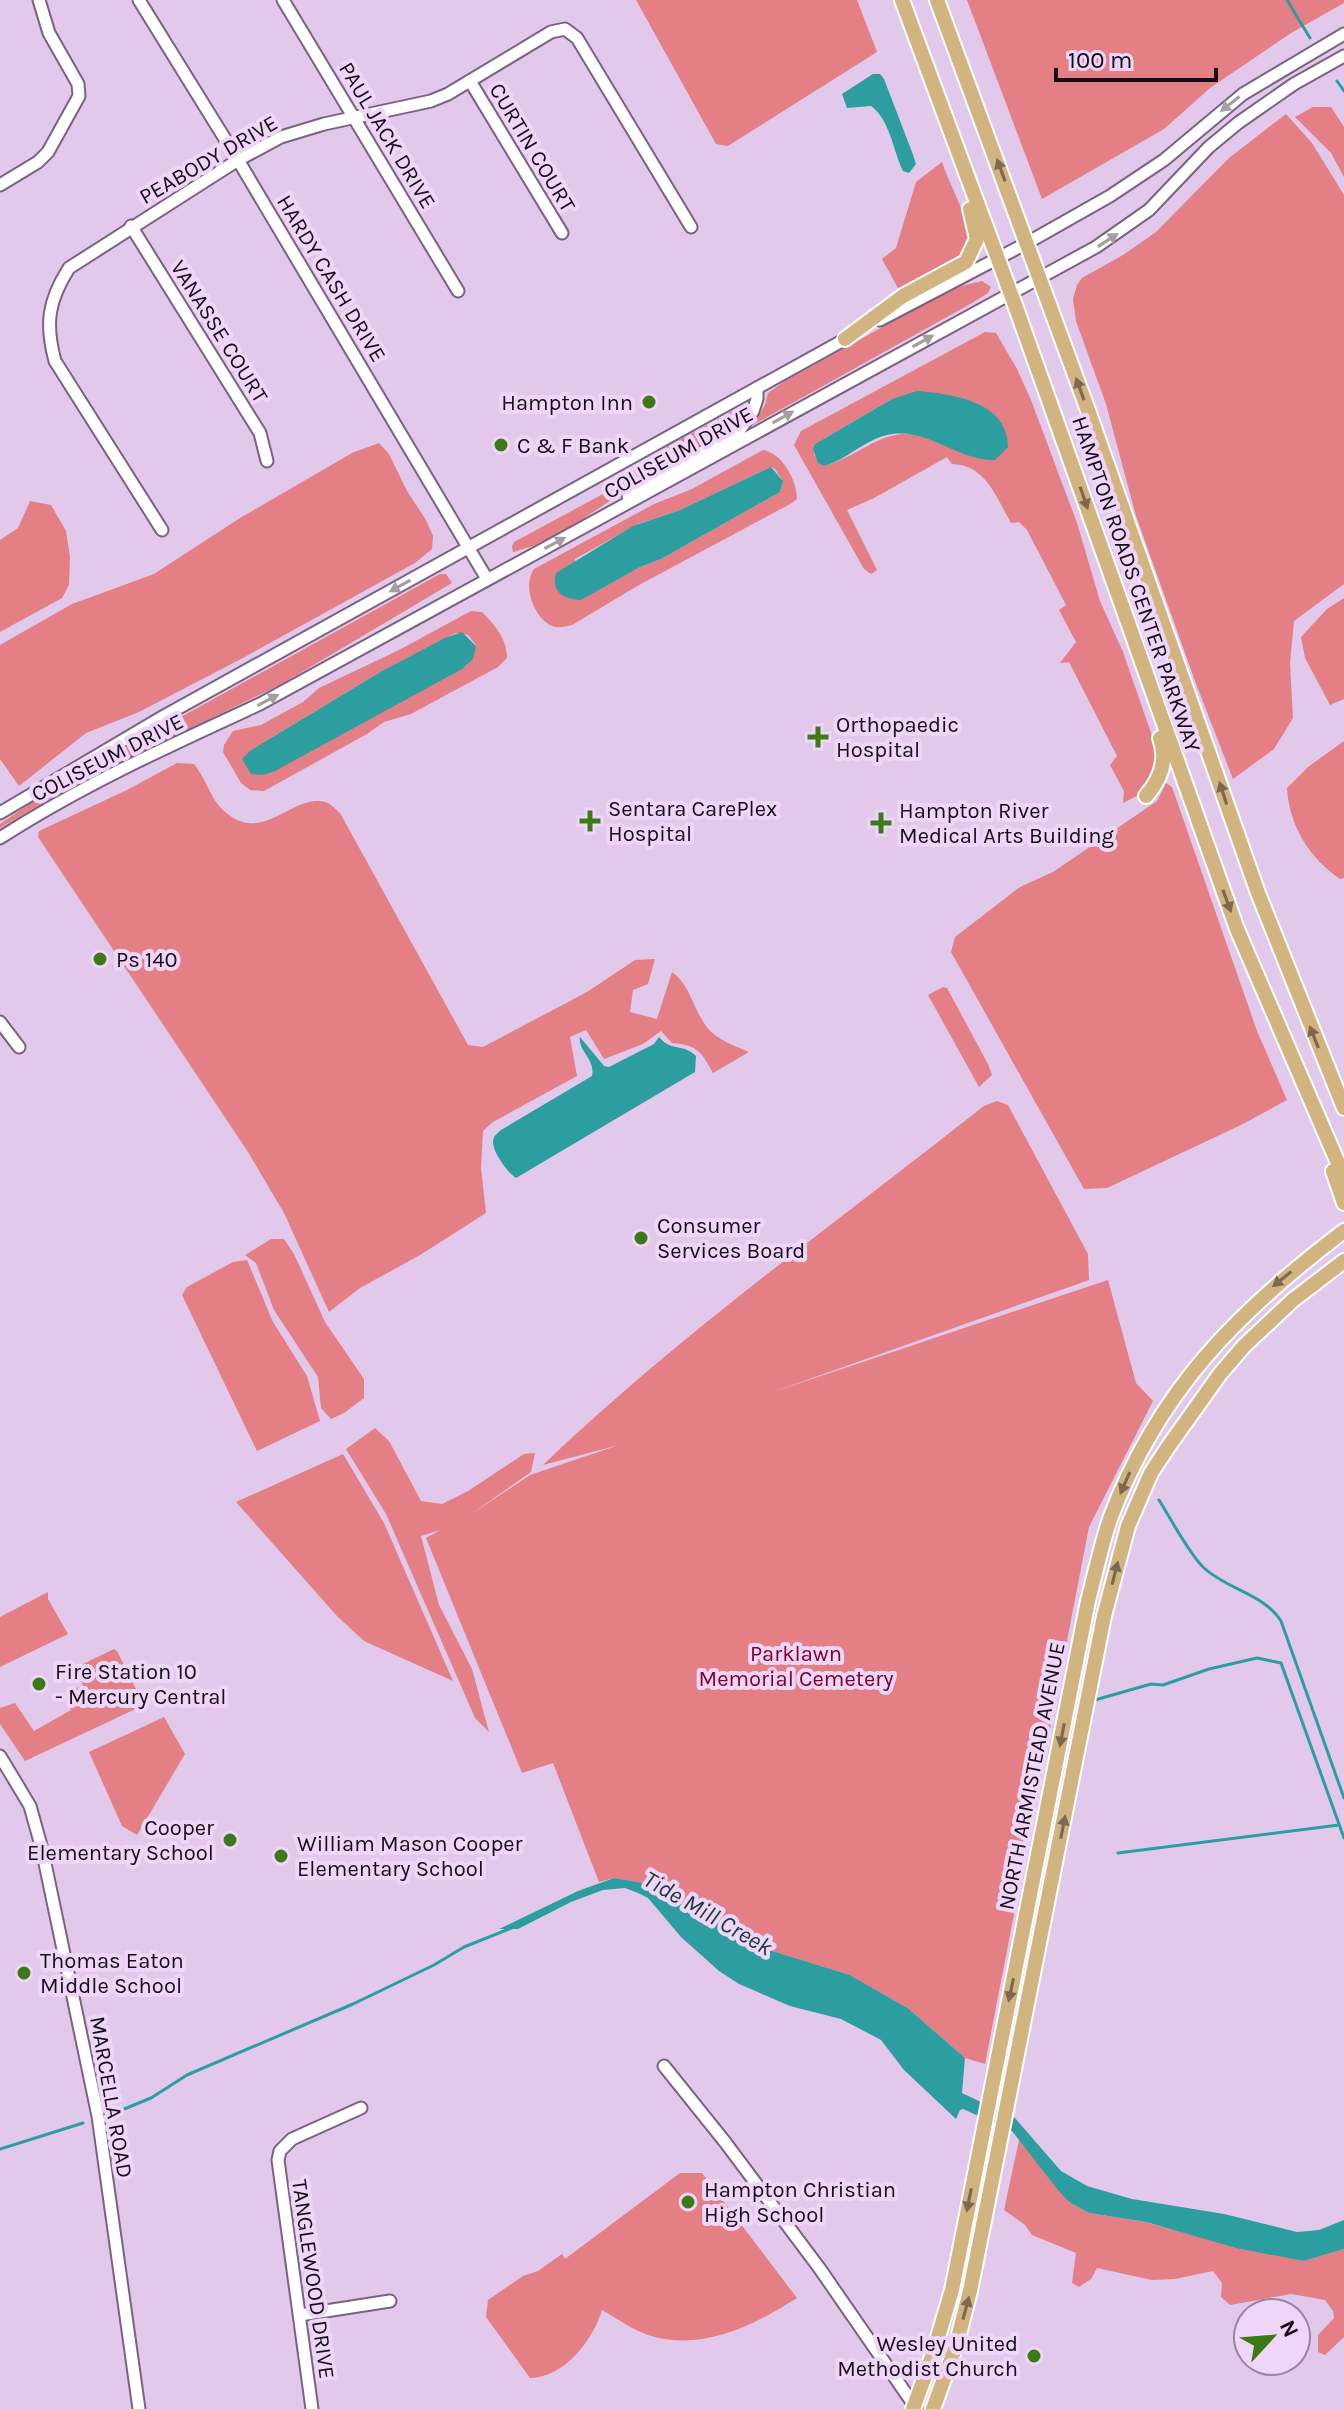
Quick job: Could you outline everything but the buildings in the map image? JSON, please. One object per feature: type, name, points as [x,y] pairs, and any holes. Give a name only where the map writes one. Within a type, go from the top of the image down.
[{"type":"main road","name":"HAMPTON ROADS CENTER PARKWAY","points":[[902,0],[1011,293],[1237,929],[1344,1177]]},
{"type":"main road","name":"HAMPTON ROADS CENTER PARKWAY","points":[[937,0],[1040,277],[1258,893],[1344,1108]]},
{"type":"main road","points":[[845,339],[903,296],[961,265],[970,257],[975,245],[975,224],[920,48]]},
{"type":"main road","points":[[1110,574],[1118,621],[1163,745],[1161,775],[1146,796]]},
{"type":"main road","points":[[1287,1047],[1304,1107],[1340,1188],[1344,1206],[1339,1225],[1304,1261]]},
{"type":"main road","name":"NORTH ARMISTEAD AVENUE","points":[[914,2408],[952,2290],[1088,1601],[1109,1522],[1141,1451],[1174,1396],[1227,1330],[1260,1298],[1344,1231]]},
{"type":"main road","name":"NORTH ARMISTEAD AVENUE","points":[[933,2409],[956,2346],[970,2291],[1104,1616],[1128,1526],[1157,1463],[1220,1374],[1264,1326],[1338,1270],[1344,1261]]},
{"type":"street","points":[[0,185],[38,162],[48,152],[79,96],[78,84],[49,33],[39,0]]},
{"type":"street","name":"HARDY CASH DRIVE","points":[[139,0],[238,160],[487,579]]},
{"type":"street","name":"PAUL JACK DRIVE","points":[[283,0],[458,291]]},
{"type":"street","name":"PEABODY DRIVE","points":[[162,530],[55,361],[48,335],[50,311],[57,288],[69,268],[238,160],[302,129],[431,101],[551,32],[565,29],[577,38],[691,227]]},
{"type":"street","name":"COLISEUM DRIVE","points":[[0,813],[164,716],[1132,183],[1180,148],[1243,94],[1344,34]]},
{"type":"street","name":"COLISEUM DRIVE","points":[[0,838],[43,810],[136,762],[260,704],[1117,234],[1160,200],[1209,147],[1238,123],[1294,84],[1344,56]]},
{"type":"street","name":"CURTIN COURT","points":[[470,81],[562,233]]},
{"type":"street","name":"VANASSE COURT","points":[[131,226],[260,433],[267,461]]},
{"type":"street","points":[[582,529],[649,481],[740,430],[753,411],[757,388]]},
{"type":"street","points":[[0,1022],[19,1047]]},
{"type":"street","name":"MARCELLA ROAD","points":[[0,1756],[30,1806],[42,1849],[98,2116],[139,2409]]},
{"type":"street","points":[[664,2066],[721,2136],[820,2269],[914,2408]]},
{"type":"street","name":"TANGLEWOOD DRIVE","points":[[312,2409],[279,2171],[280,2151],[292,2139],[361,2108]]},
{"type":"street","points":[[300,2315],[390,2301]]},
{"type":"green space","points":[[636,0],[857,0],[877,52],[728,146],[716,144]]},
{"type":"green space","points":[[967,0],[1344,0],[1344,3],[1291,33],[1210,88],[1164,129],[1042,199]]},
{"type":"green space","points":[[1313,107],[1331,107],[1344,127],[1344,177],[1331,153],[1295,117]]},
{"type":"green space","points":[[1286,114],[1312,143],[1344,195],[1344,584],[1294,621],[1290,663],[1293,718],[1274,749],[1233,779],[1136,516],[1106,404],[1076,321],[1073,299],[1082,278],[1156,232],[1229,158]]},
{"type":"green space","points":[[942,162],[964,217],[968,233],[966,244],[961,254],[942,269],[899,290],[882,259],[896,248],[916,182]]},
{"type":"green space","points":[[982,281],[991,287],[988,293],[753,425],[768,393],[785,381],[953,288]]},
{"type":"green space","points":[[985,332],[996,333],[1031,400],[1077,523],[1100,601],[1123,652],[1158,753],[1152,777],[1139,795],[1123,803],[1124,791],[1110,765],[1117,756],[1069,662],[1060,663],[1076,642],[1059,610],[1066,605],[1027,530],[1019,522],[1011,523],[982,476],[964,466],[952,464],[947,457],[847,510],[877,570],[871,574],[864,569],[794,445],[801,431]],"holes":[[[892,399],[947,445],[927,437],[895,435],[825,466],[814,455],[815,444]]]},
{"type":"green space","points":[[742,406],[745,409],[735,428],[637,483],[569,528],[513,552],[514,542],[603,494],[657,452]]},
{"type":"green space","points":[[379,443],[389,454],[426,520],[433,536],[432,549],[415,563],[239,660],[139,712],[86,733],[19,786],[0,759],[0,645],[72,604],[154,574],[240,518],[352,453]]},
{"type":"green space","points":[[763,450],[776,456],[787,468],[797,499],[572,625],[555,627],[540,616],[530,592],[534,569],[654,504],[692,489]],"holes":[[[771,467],[783,481],[780,492],[661,559],[581,599],[575,559],[638,524],[680,510]]]},
{"type":"green space","points":[[30,501],[51,505],[66,531],[70,557],[69,585],[62,598],[0,632],[0,540],[18,528]]},
{"type":"green space","points":[[440,574],[446,574],[452,583],[280,685],[74,784],[0,828],[0,824],[54,787]]},
{"type":"green space","points":[[1344,598],[1344,699],[1330,705],[1305,658],[1301,637],[1327,609]]},
{"type":"green space","points":[[471,611],[482,612],[496,627],[503,639],[507,658],[498,667],[411,714],[384,722],[264,791],[250,790],[241,783],[223,752],[233,731],[261,725],[303,702],[319,688]],"holes":[[[456,633],[468,635],[476,645],[467,665],[263,775],[251,750],[382,671]]]},
{"type":"green space","points":[[1344,741],[1344,878],[1340,879],[1310,851],[1296,828],[1287,788],[1308,767]]},
{"type":"green space","points":[[177,763],[194,764],[220,807],[235,819],[249,823],[262,822],[312,801],[327,803],[340,813],[468,1045],[483,1047],[587,992],[635,960],[655,959],[648,984],[633,990],[630,1012],[657,1019],[672,972],[683,983],[710,1031],[749,1052],[713,1073],[697,1050],[672,1043],[661,1031],[643,1044],[604,1059],[586,1030],[570,1037],[577,1076],[493,1122],[483,1131],[481,1168],[486,1213],[360,1288],[329,1312],[284,1213],[248,1152],[38,837],[39,831]]},
{"type":"green space","points":[[1166,783],[1172,787],[1257,1031],[1287,1100],[1107,1188],[1084,1189],[951,952],[955,937],[1020,887],[1053,872],[1157,801]]},
{"type":"green space","points":[[947,988],[992,1075],[979,1087],[928,995]]},
{"type":"green space","name":"Parklawn Memorial Cemetery","points":[[997,1101],[1008,1105],[1088,1254],[1089,1280],[770,1393],[1108,1280],[1136,1383],[1153,1401],[1089,1527],[985,2064],[965,2058],[909,2009],[850,1975],[772,1951],[745,1939],[644,1883],[614,1878],[599,1882],[553,1763],[522,1773],[426,1538],[440,1530],[421,1536],[439,1605],[472,1669],[489,1732],[475,1718],[386,1514],[346,1449],[375,1428],[389,1441],[421,1501],[442,1504],[468,1491],[524,1454],[535,1453],[531,1472],[470,1515],[530,1475],[619,1445],[543,1465],[649,1370],[759,1280],[984,1106]]},
{"type":"green space","points":[[271,1239],[284,1239],[294,1254],[325,1322],[364,1379],[364,1398],[331,1419],[321,1408],[318,1377],[274,1310],[256,1263],[245,1255]]},
{"type":"green space","points":[[247,1260],[273,1322],[307,1376],[320,1421],[257,1451],[182,1295],[187,1287],[233,1262]]},
{"type":"green space","points":[[343,1454],[384,1523],[453,1681],[364,1641],[337,1616],[236,1502]]},
{"type":"green space","points":[[48,1592],[48,1599],[68,1634],[0,1667],[0,1617]]},
{"type":"green space","points":[[114,1649],[144,1705],[25,1761],[0,1724],[0,1708],[15,1703],[34,1731],[71,1710],[68,1701],[74,1689],[83,1686],[79,1674],[81,1665]]},
{"type":"green space","points":[[164,1717],[185,1754],[137,1835],[122,1826],[89,1752]]},
{"type":"green space","points":[[1019,2140],[1069,2202],[1089,2213],[1145,2222],[1304,2261],[1344,2249],[1344,2337],[1325,2355],[1318,2352],[1318,2335],[1334,2318],[1325,2300],[1291,2294],[1232,2297],[1230,2305],[1221,2297],[1222,2283],[1213,2271],[1152,2280],[1097,2268],[1091,2279],[1079,2287],[1072,2283],[1076,2253],[1032,2235],[1025,2225],[1004,2210]]},
{"type":"green space","points":[[680,2173],[702,2173],[797,2298],[746,2326],[709,2338],[690,2340],[651,2336],[602,2310],[592,2333],[575,2355],[554,2372],[530,2378],[486,2317],[488,2300],[562,2254],[565,2259]]},
{"type":"shaded area","points":[[873,74],[880,74],[884,79],[912,152],[916,164],[909,173],[903,171],[887,127],[877,112],[871,106],[847,108],[842,94]]},
{"type":"shaded area","points":[[917,391],[961,398],[988,410],[999,419],[1006,432],[1008,447],[995,460],[981,459],[916,435],[887,435],[825,466],[818,463],[813,449],[815,444],[892,399]]},
{"type":"shaded area","points":[[771,467],[783,481],[780,492],[581,600],[564,596],[557,590],[556,573],[633,526],[680,510]]},
{"type":"shaded area","points":[[462,632],[476,646],[473,659],[462,669],[275,771],[263,775],[251,774],[242,759],[251,750],[382,671]]},
{"type":"shaded area","points":[[580,1037],[604,1066],[609,1067],[654,1044],[659,1037],[696,1056],[695,1072],[516,1178],[498,1157],[494,1138],[501,1130],[592,1076],[593,1070]]},
{"type":"shaded area","points":[[614,1878],[644,1883],[745,1939],[772,1951],[850,1975],[909,2009],[965,2058],[962,2093],[1015,2118],[1061,2171],[1087,2186],[1132,2199],[1224,2214],[1297,2232],[1319,2230],[1344,2220],[1344,2249],[1304,2261],[1236,2248],[1146,2222],[1089,2213],[1069,2202],[1012,2131],[963,2109],[956,2119],[904,2070],[881,2040],[841,2019],[790,2006],[739,1984],[719,1971],[681,1937],[648,1898],[625,1888],[603,1890],[571,1902],[518,1929],[499,1929],[578,1891]]},
{"type":"waterway","name":"Tide Mill Creek","points":[[1287,0],[1310,38]]},
{"type":"waterway","name":"Tide Mill Creek","points":[[1337,81],[1344,91]]},
{"type":"waterway","points":[[1159,1500],[1204,1568],[1265,1604],[1281,1621],[1344,1798]]},
{"type":"waterway","points":[[1095,1700],[1151,1684],[1163,1685],[1209,1669],[1257,1658],[1281,1663],[1344,1838]]},
{"type":"waterway","points":[[1118,1853],[1339,1825]]},
{"type":"waterway","name":"Tide Mill Creek","points":[[112,2114],[151,2098],[187,2075],[353,2004],[464,1947],[514,1927]]},
{"type":"waterway","name":"Tide Mill Creek","points":[[0,2149],[83,2123]]},
{"type":"place","name":"Hampton Inn","points":[[649,402]]},
{"type":"place","name":"C & F Bank","points":[[501,445]]},
{"type":"place","name":"Orthopaedic Hospital","points":[[818,737]]},
{"type":"place","name":"Sentara CarePlex Hospital","points":[[590,821]]},
{"type":"place","name":"Hampton River Medical Arts Building","points":[[881,823]]},
{"type":"place","name":"Ps 140","points":[[100,959]]},
{"type":"place","name":"Consumer Services Board","points":[[641,1238]]},
{"type":"place","name":"Fire Station 10 - Mercury Central","points":[[39,1684]]},
{"type":"place","name":"Cooper Elementary School","points":[[230,1840]]},
{"type":"place","name":"William Mason Cooper Elementary School","points":[[281,1856]]},
{"type":"place","name":"Thomas Eaton Middle School","points":[[24,1973]]},
{"type":"place","name":"Hampton Christian High School","points":[[688,2202]]},
{"type":"place","name":"Wesley United Methodist Church","points":[[1034,2356]]}]
